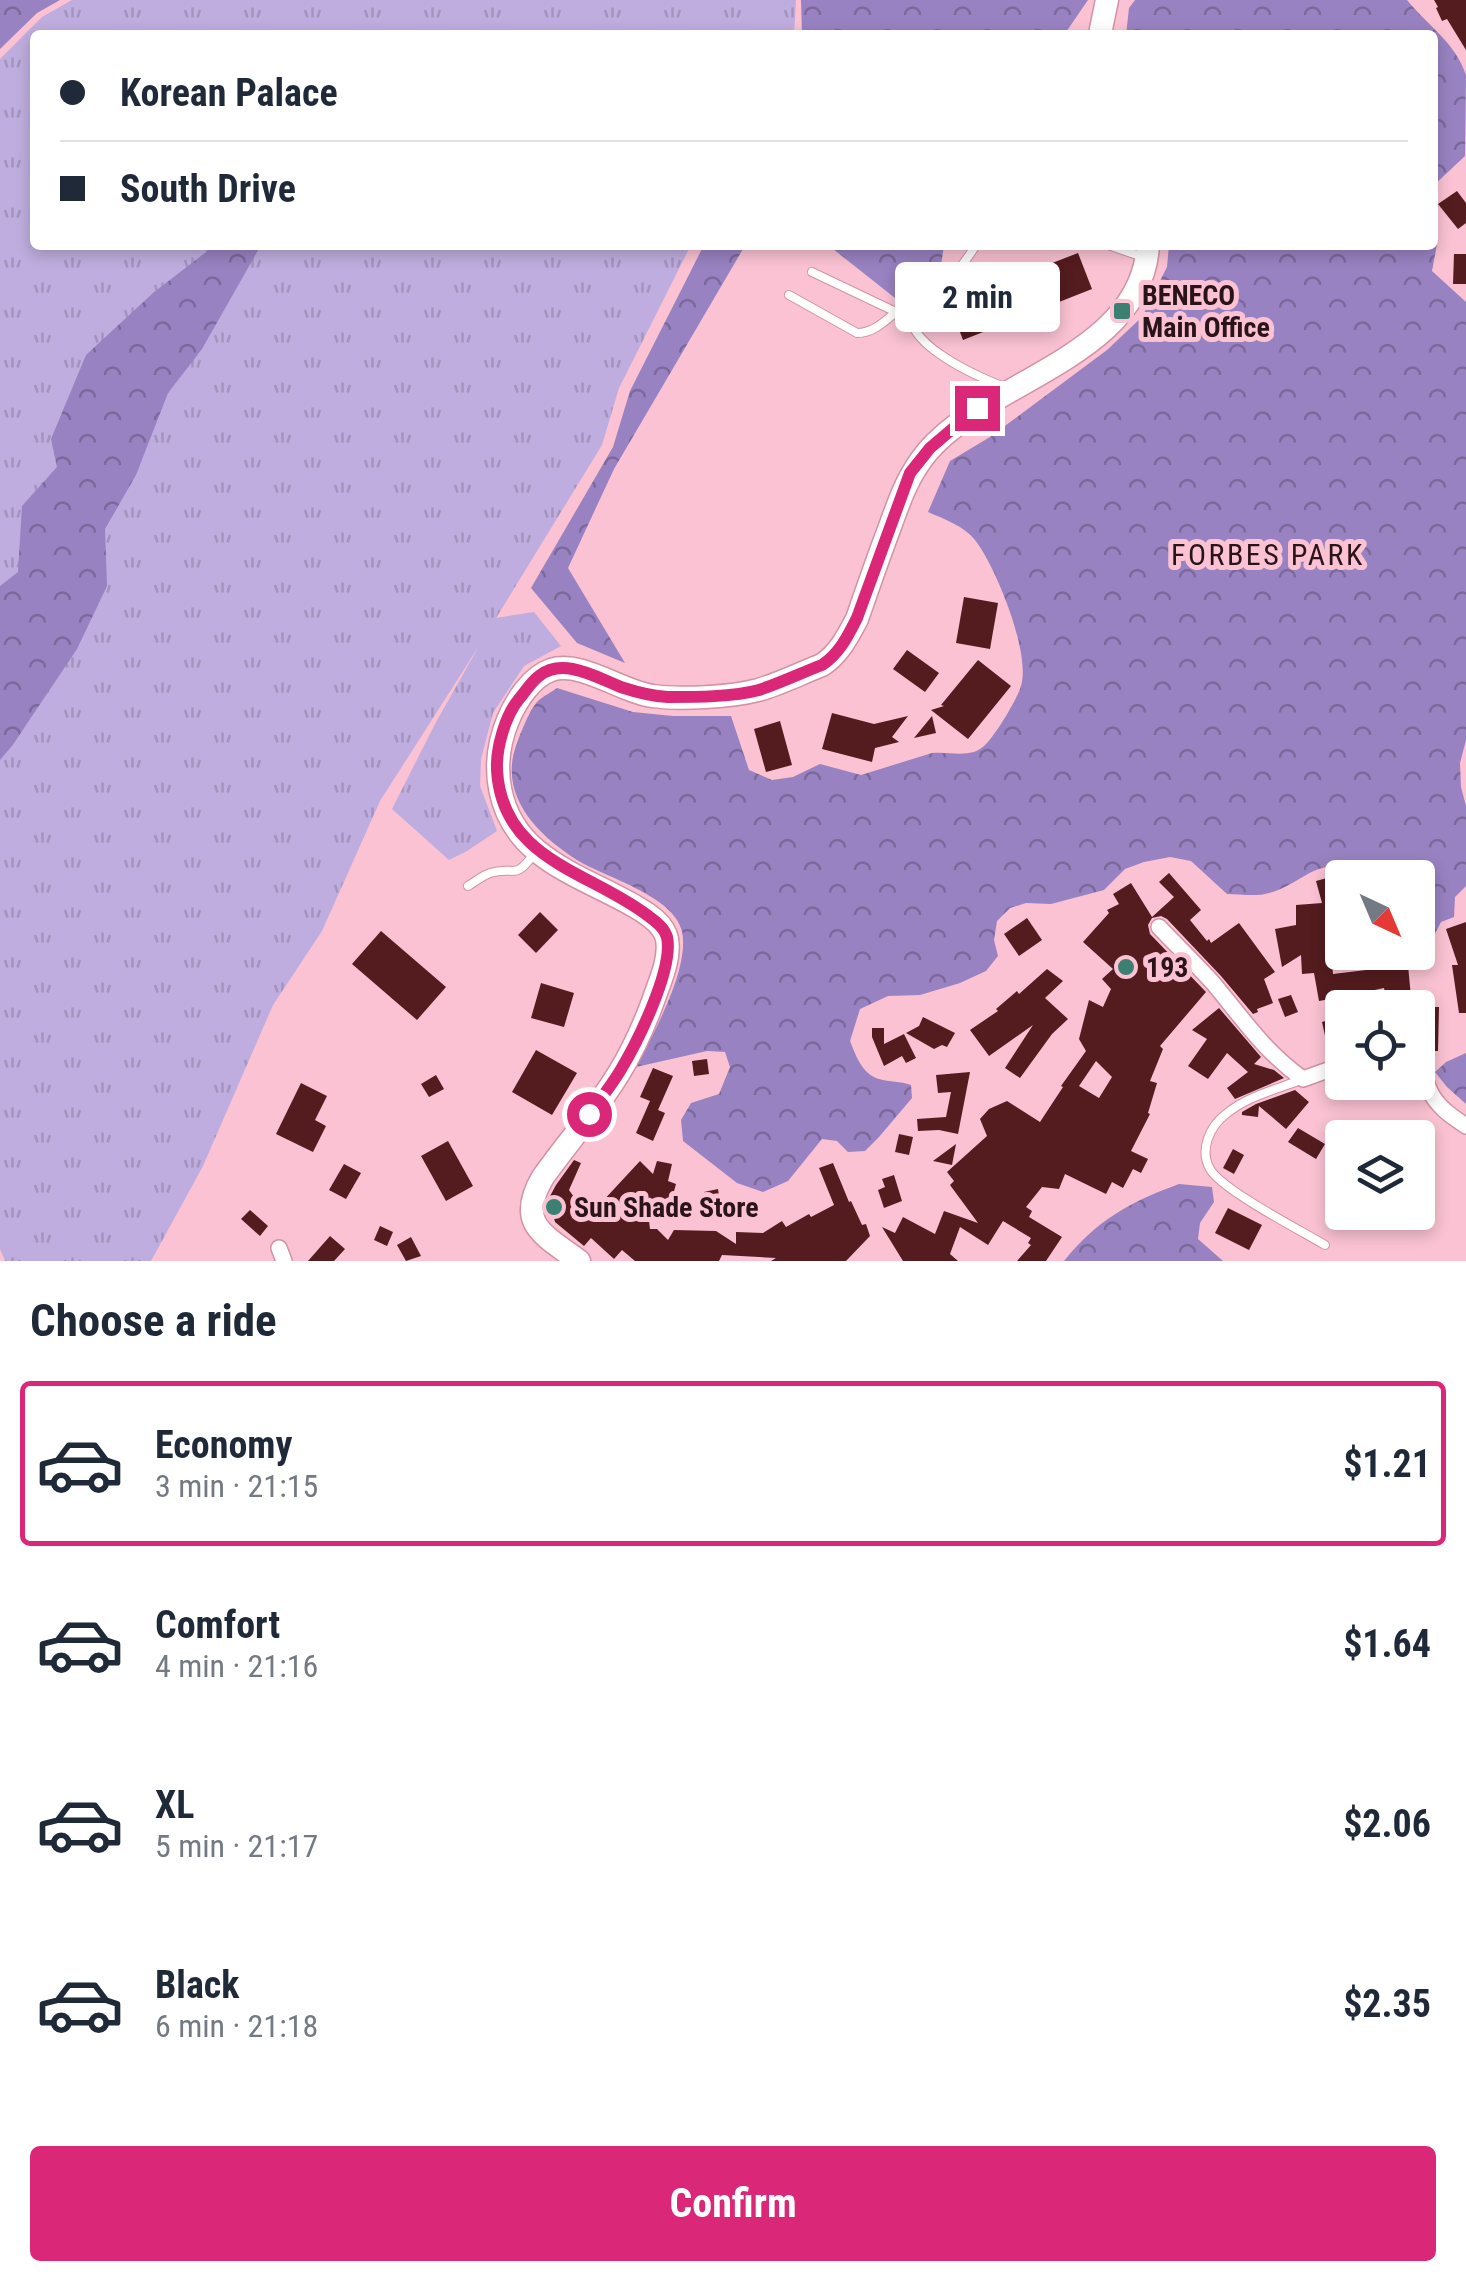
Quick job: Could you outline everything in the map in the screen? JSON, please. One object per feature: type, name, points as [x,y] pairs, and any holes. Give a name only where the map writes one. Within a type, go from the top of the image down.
[{"type":"main road","points":[[1103,30],[1108,0]]},
{"type":"main road","points":[[579,1261],[546,1237],[534,1223],[530,1208],[543,1177],[619,1074],[642,1030],[667,957],[666,936],[659,924],[643,912],[536,850],[516,826],[504,806],[497,765],[515,703],[539,676],[563,668],[650,696],[693,697],[756,690],[832,658],[857,618],[910,473],[930,448],[977,408],[1065,359],[1105,330],[1130,301],[1148,252]]},
{"type":"street","points":[[1159,927],[1272,1055],[1304,1079],[1325,1071]]},
{"type":"street","points":[[1435,1098],[1466,1126]]},
{"type":"lane","points":[[972,250],[954,274],[919,300],[910,316],[912,326],[940,354],[1010,389]]},
{"type":"lane","points":[[812,272],[910,316]]},
{"type":"lane","points":[[790,296],[857,333],[867,333],[896,312]]},
{"type":"lane","points":[[468,886],[485,874],[516,873],[536,850]]},
{"type":"lane","points":[[1304,1079],[1224,1114],[1210,1134],[1205,1154],[1211,1172],[1228,1187],[1325,1245]]},
{"type":"green space","points":[[0,0],[60,0],[37,13],[0,49]]},
{"type":"green space","points":[[72,0],[796,0],[794,30],[30,30],[30,250],[688,250],[619,388],[602,445],[496,618],[534,612],[561,646],[524,666],[493,713],[481,759],[480,786],[497,831],[449,860],[392,809],[479,646],[380,801],[322,931],[273,1005],[203,1166],[151,1261],[5,1261],[0,1249],[0,59],[42,17]]},
{"type":"green space","points":[[801,0],[1088,0],[1067,30],[802,30]]},
{"type":"green space","points":[[1135,0],[1407,0],[1435,30],[1127,30],[1129,8]]},
{"type":"green space","points":[[1438,33],[1466,75],[1465,156],[1438,181]]},
{"type":"green space","points":[[258,250],[202,349],[168,393],[136,475],[105,529],[107,586],[77,649],[0,760],[0,586],[18,572],[22,506],[57,467],[51,439],[86,355],[153,293],[206,252]]},
{"type":"green space","points":[[701,250],[742,250],[614,469],[568,568],[625,663],[577,643],[531,588],[613,447],[630,391]]},
{"type":"green space","points":[[834,250],[943,250],[941,266],[895,298]]},
{"type":"green space","points":[[1169,250],[1436,250],[1432,271],[1466,302],[1466,740],[1460,763],[1466,806],[1466,886],[1455,897],[1454,917],[1441,922],[1435,934],[1435,860],[1325,860],[1325,867],[1289,885],[1253,895],[1227,894],[1191,861],[1170,857],[1125,869],[1104,890],[1051,904],[1026,903],[1010,908],[997,921],[994,940],[998,956],[986,971],[920,995],[888,996],[860,1009],[850,1041],[860,1064],[873,1077],[911,1085],[912,1098],[879,1137],[865,1151],[848,1152],[837,1141],[822,1139],[788,1181],[763,1192],[737,1183],[683,1141],[681,1120],[691,1103],[719,1094],[730,1067],[725,1052],[707,1051],[636,1067],[675,982],[681,964],[682,931],[666,907],[577,860],[549,839],[526,814],[513,784],[512,767],[528,717],[540,699],[557,688],[633,712],[731,716],[749,770],[772,780],[793,777],[820,764],[861,775],[932,753],[978,750],[994,735],[1019,692],[1021,653],[1010,611],[975,540],[953,523],[928,512],[950,461],[990,437],[1107,350],[1142,317],[1167,267]]},
{"type":"green space","points":[[1466,1053],[1466,1104],[1435,1072]]},
{"type":"green space","points":[[1179,1184],[1212,1187],[1214,1202],[1200,1223],[1198,1239],[1223,1261],[1064,1261],[1089,1234],[1116,1214]]},
{"type":"building","points":[[1434,0],[1466,0],[1466,50],[1447,19],[1442,21]]},
{"type":"building","points":[[1457,191],[1466,203],[1466,223],[1458,229],[1438,204]]},
{"type":"building","points":[[1078,253],[1092,289],[963,340],[949,303]]},
{"type":"building","points":[[1454,254],[1466,254],[1466,284],[1453,284]]},
{"type":"building","points":[[964,597],[998,603],[990,649],[956,643]]},
{"type":"building","points":[[907,650],[939,673],[925,692],[893,669]]},
{"type":"building","points":[[978,660],[1011,686],[968,739],[931,710],[944,706],[941,705]]},
{"type":"building","points":[[832,713],[874,724],[908,716],[892,737],[899,742],[875,748],[872,762],[822,749]]},
{"type":"building","points":[[932,716],[936,733],[914,738]]},
{"type":"building","points":[[780,721],[792,765],[766,772],[754,729]]},
{"type":"building","points":[[1169,873],[1201,910],[1190,920],[1207,941],[1211,943],[1239,923],[1275,972],[1264,979],[1273,1003],[1253,1014],[1167,919],[1152,918],[1148,925],[1150,934],[1206,992],[1160,1046],[1163,1049],[1150,1081],[1157,1083],[1150,1114],[1131,1151],[1148,1159],[1141,1173],[1133,1169],[1123,1188],[1112,1182],[1106,1194],[1065,1174],[1059,1189],[1042,1187],[1026,1207],[1032,1211],[1029,1217],[1062,1237],[1046,1261],[1017,1261],[1031,1245],[1031,1238],[1003,1221],[988,1245],[960,1227],[950,1254],[958,1261],[903,1261],[882,1227],[895,1233],[903,1217],[935,1234],[944,1211],[978,1223],[950,1185],[954,1181],[947,1172],[987,1136],[980,1119],[989,1109],[1007,1101],[1040,1122],[1086,1051],[1079,1039],[1089,1000],[1103,1007],[1111,989],[1102,979],[1113,969],[1083,942],[1109,913],[1107,910],[1119,904],[1113,894],[1131,883],[1152,917],[1174,897],[1159,882]],"holes":[[[1096,1061],[1112,1077],[1099,1098],[1079,1086]]]},
{"type":"building","points":[[1325,879],[1325,970],[1333,970],[1333,974],[1408,970],[1410,990],[1325,990],[1325,1000],[1319,1001],[1314,973],[1302,974],[1301,955],[1282,967],[1275,929],[1296,925],[1296,905],[1322,903],[1316,881]]},
{"type":"building","points":[[540,912],[558,930],[536,953],[518,935]]},
{"type":"building","points":[[1027,918],[1042,940],[1019,956],[1004,934]]},
{"type":"building","points":[[1466,922],[1466,1013],[1459,1013],[1452,965],[1458,965],[1446,929]]},
{"type":"building","points":[[381,931],[446,987],[417,1020],[352,964]]},
{"type":"building","points":[[1047,969],[1063,981],[1045,998],[1068,1019],[1020,1078],[1005,1068],[1033,1025],[989,1056],[970,1030]]},
{"type":"building","points":[[541,983],[574,993],[564,1027],[531,1018]]},
{"type":"building","points":[[1291,995],[1298,1012],[1285,1017],[1278,999]]},
{"type":"building","points":[[1435,1007],[1439,1007],[1435,1051]]},
{"type":"building","points":[[1219,1008],[1261,1057],[1254,1064],[1274,1070],[1284,1078],[1235,1099],[1227,1088],[1248,1072],[1227,1053],[1208,1079],[1188,1066],[1207,1039],[1192,1030]]},
{"type":"building","points":[[923,1017],[955,1033],[947,1047],[934,1049],[906,1033],[919,1026]]},
{"type":"building","points":[[872,1028],[884,1028],[884,1044],[904,1034],[916,1058],[906,1063],[902,1056],[884,1066]]},
{"type":"building","points":[[536,1050],[577,1073],[552,1115],[512,1092]]},
{"type":"building","points":[[707,1059],[709,1074],[694,1076],[692,1061]]},
{"type":"building","points":[[653,1068],[673,1076],[658,1110],[665,1113],[653,1141],[636,1133],[650,1101],[640,1097]]},
{"type":"building","points":[[970,1072],[958,1134],[918,1131],[917,1119],[946,1117],[951,1092],[938,1093],[936,1075]]},
{"type":"building","points":[[436,1075],[444,1089],[429,1097],[421,1084]]},
{"type":"building","points":[[301,1083],[327,1096],[315,1120],[326,1126],[313,1152],[276,1134]]},
{"type":"building","points":[[1295,1090],[1309,1102],[1286,1129],[1259,1106],[1258,1117],[1242,1115],[1256,1104]]},
{"type":"building","points":[[1298,1128],[1325,1144],[1316,1159],[1288,1142]]},
{"type":"building","points":[[899,1134],[913,1137],[909,1155],[895,1152]]},
{"type":"building","points":[[448,1141],[473,1186],[446,1201],[421,1156]]},
{"type":"building","points":[[956,1144],[952,1165],[933,1161]]},
{"type":"building","points":[[1233,1149],[1244,1155],[1234,1174],[1223,1168]]},
{"type":"building","points":[[574,1160],[581,1163],[569,1190],[588,1217],[640,1161],[653,1174],[657,1161],[672,1164],[668,1181],[676,1184],[669,1209],[627,1198],[649,1221],[650,1229],[657,1229],[668,1240],[674,1230],[716,1231],[736,1244],[736,1232],[763,1233],[782,1221],[786,1227],[834,1205],[819,1168],[833,1163],[849,1202],[870,1236],[846,1261],[771,1261],[776,1258],[722,1255],[719,1261],[635,1261],[622,1250],[614,1259],[591,1238],[584,1246],[555,1222],[549,1198]]},
{"type":"building","points":[[344,1164],[361,1173],[346,1199],[329,1190]]},
{"type":"building","points":[[894,1175],[902,1201],[884,1208],[878,1190],[885,1187],[882,1179]]},
{"type":"building","points":[[718,1189],[721,1210],[707,1212],[704,1192]]},
{"type":"building","points":[[1228,1208],[1262,1225],[1249,1250],[1215,1233]]},
{"type":"building","points":[[250,1210],[268,1226],[260,1236],[241,1219]]},
{"type":"building","points":[[380,1226],[393,1232],[387,1246],[374,1240]]},
{"type":"building","points":[[330,1236],[345,1249],[334,1261],[308,1261]]},
{"type":"building","points":[[411,1237],[421,1256],[406,1261],[397,1245]]},
{"type":"place","name":"BENECO Main Office","points":[[1122,311]]},
{"type":"place","name":"193","points":[[1126,967]]},
{"type":"place","name":"Sun Shade Store","points":[[554,1207]]},
{"type":"district","name":"FORBES PARK","points":[[1268,555]]},
{"type":"route","points":[[589,1114],[619,1074],[642,1030],[667,957],[666,936],[659,924],[643,912],[536,850],[516,826],[504,806],[497,765],[515,703],[539,676],[563,668],[650,696],[693,697],[756,690],[822,665],[849,636],[910,473],[930,448],[977,408]]}]
